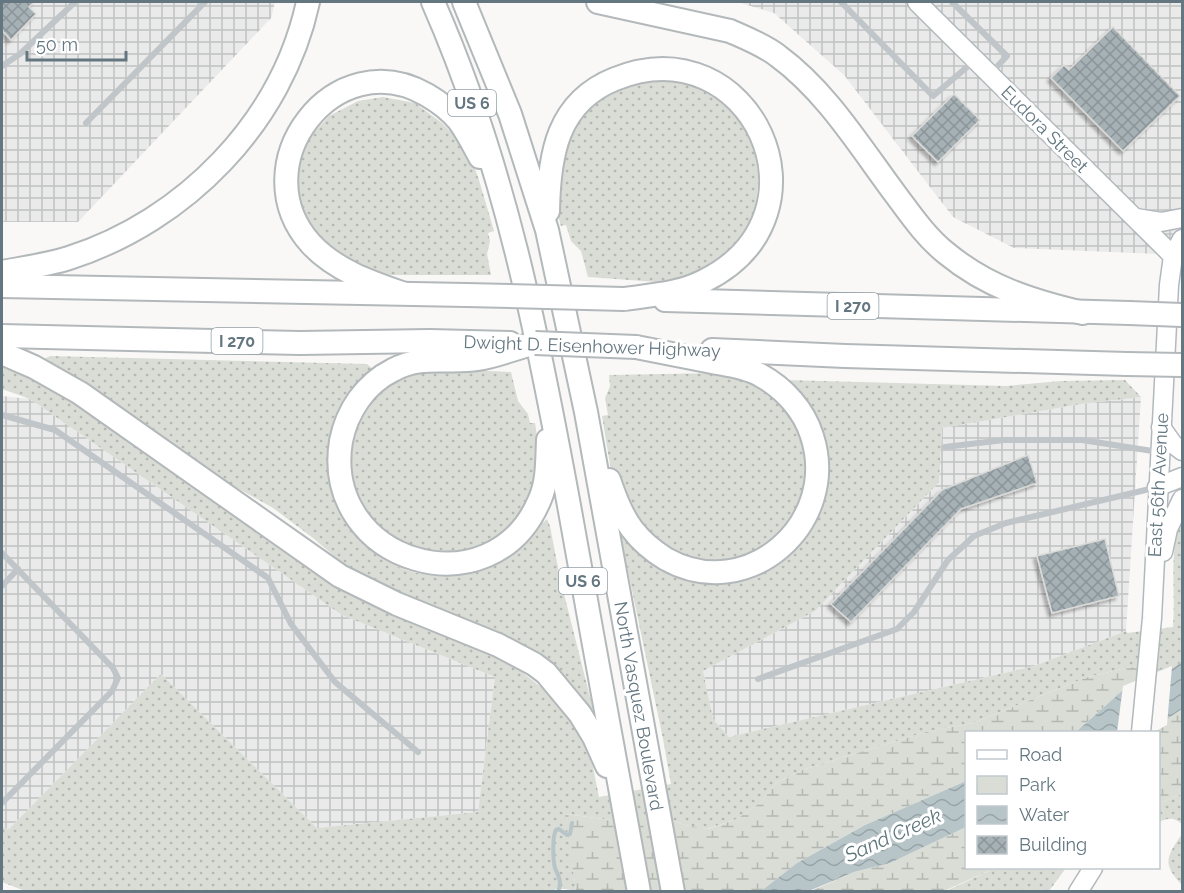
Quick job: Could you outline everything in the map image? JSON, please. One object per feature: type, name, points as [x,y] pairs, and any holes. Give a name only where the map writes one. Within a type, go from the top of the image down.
[{"type":"highway","points":[[2,272],[59,260],[98,247],[153,218],[179,201],[202,181],[237,144],[260,115],[278,84],[296,44],[308,2]]},
{"type":"highway","name":"North Vasquez Boulevard","points":[[433,2],[462,71],[505,207],[528,294],[549,397],[614,772],[639,891]]},
{"type":"highway","name":"North Vasquez Boulevard","points":[[464,2],[510,114],[547,230],[586,412],[673,891]]},
{"type":"highway","points":[[598,2],[729,31],[777,55],[803,76],[829,104],[910,214],[943,251],[970,271],[998,287],[1029,300],[1083,313]]},
{"type":"highway","points":[[547,230],[548,179],[555,145],[565,122],[578,105],[599,87],[629,73],[664,69],[698,75],[717,85],[734,98],[756,124],[765,140],[771,163],[771,189],[766,212],[758,231],[744,251],[727,267],[702,282],[673,292],[624,299]]},
{"type":"highway","points":[[402,293],[368,282],[349,272],[312,245],[298,228],[286,190],[286,171],[290,148],[300,127],[316,109],[335,95],[352,87],[369,84],[387,83],[419,91],[458,119],[505,207]]},
{"type":"highway","name":"I 270","points":[[2,286],[402,293],[1182,315]]},
{"type":"highway","name":"Dwight D. Eisenhower Highway","points":[[2,336],[300,343],[430,340],[475,351],[535,343],[845,356],[1182,365]]},
{"type":"highway","points":[[586,412],[621,512],[640,539],[660,555],[691,569],[704,572],[726,572],[758,562],[785,543],[793,534],[810,505],[818,467],[811,433],[794,403],[767,379],[747,369],[636,346]]},
{"type":"highway","points":[[475,351],[412,361],[392,370],[362,395],[353,407],[345,425],[340,464],[348,500],[363,524],[379,541],[397,553],[410,559],[431,563],[471,561],[494,552],[514,537],[525,525],[543,491],[547,462],[549,397]]},
{"type":"highway","points":[[2,353],[34,367],[80,393],[340,576],[397,604],[498,645],[534,664],[546,674],[580,714],[614,772]]},
{"type":"main road","name":"Eudora Street","points":[[917,2],[1173,256]]},
{"type":"main road","points":[[1136,218],[1161,222],[1182,218]]},
{"type":"main road","name":"East 56th Avenue","points":[[1141,731],[1152,618],[1169,285],[1173,256],[1182,239]]},
{"type":"main road","points":[[1161,427],[1182,452]]},
{"type":"main road","points":[[1157,487],[1182,477]]},
{"type":"main road","points":[[1152,618],[1168,529],[1182,499]]},
{"type":"main road","points":[[1081,890],[1092,869]]},
{"type":"lane","points":[[2,66],[20,54],[75,2]]},
{"type":"lane","points":[[87,123],[205,2]]},
{"type":"lane","points":[[841,2],[933,96],[975,59]]},
{"type":"lane","points":[[952,2],[1007,56],[990,74]]},
{"type":"lane","points":[[2,415],[55,430],[268,578],[291,624],[335,682],[418,752]]},
{"type":"lane","points":[[945,447],[1004,440],[1082,440],[1160,452]]},
{"type":"lane","points":[[758,679],[897,629],[914,612],[948,560],[974,536],[1006,523],[1157,487]]},
{"type":"lane","points":[[2,553],[113,668],[118,678],[112,691],[2,803]]},
{"type":"lane","points":[[2,586],[18,569]]},
{"type":"shaded area","points":[[2,2],[275,2],[271,18],[78,222],[2,222]]},
{"type":"shaded area","points":[[737,2],[1182,2],[1182,255],[1014,248],[953,217],[844,75],[774,13]]},
{"type":"shaded area","points":[[2,396],[30,399],[342,615],[495,677],[478,812],[317,828],[161,674],[9,829],[2,827]]},
{"type":"shaded area","points":[[1141,397],[1126,631],[1034,666],[729,737],[713,719],[703,671],[815,611],[939,482],[942,428],[1081,404]]},
{"type":"green space","points":[[663,76],[706,89],[735,111],[752,139],[760,170],[754,218],[738,245],[709,269],[676,281],[657,282],[588,277],[581,251],[571,241],[566,225],[561,226],[556,209],[562,141],[599,95]]},
{"type":"green space","points":[[383,97],[415,103],[442,123],[469,152],[494,231],[488,233],[490,241],[487,254],[491,275],[389,275],[348,263],[314,237],[297,195],[299,163],[310,137],[329,116],[358,101]]},
{"type":"green space","points":[[50,356],[367,364],[375,371],[340,409],[328,449],[330,482],[340,512],[358,538],[382,558],[410,571],[442,575],[476,569],[496,560],[514,548],[547,519],[593,709],[587,714],[443,614],[353,572],[273,508],[218,477],[119,407],[44,359]]},
{"type":"green space","points":[[2,366],[28,376],[65,396],[336,586],[393,615],[499,658],[522,672],[551,695],[580,734],[593,767],[599,797],[671,784],[619,528],[634,548],[653,564],[677,578],[699,583],[716,583],[736,579],[820,503],[785,380],[1006,386],[1061,381],[1125,380],[1141,397],[1081,404],[942,428],[939,482],[815,611],[703,671],[713,719],[729,737],[1034,666],[1126,631],[1127,633],[1173,627],[1175,543],[1182,514],[1182,661],[1171,670],[1130,667],[1088,677],[973,723],[926,732],[805,769],[777,782],[760,803],[737,819],[707,829],[685,825],[666,818],[642,817],[612,820],[566,814],[576,891],[555,889],[553,892],[25,891],[2,882],[2,827],[9,829],[161,674],[317,828],[478,812],[495,677],[342,615],[30,399],[2,389]]},
{"type":"green space","points":[[427,368],[511,372],[518,401],[528,414],[530,423],[535,423],[538,443],[537,483],[522,516],[497,541],[464,555],[409,552],[364,516],[346,461],[359,412],[391,380]]},
{"type":"green space","points":[[718,373],[742,378],[777,397],[799,427],[807,460],[806,489],[791,521],[773,542],[738,560],[696,563],[645,538],[612,477],[602,416],[608,415],[605,398],[610,386],[609,375]]},
{"type":"green space","points":[[1130,667],[1171,670],[1123,690],[1077,731],[965,731],[965,781],[865,825],[797,863],[761,891],[576,891],[565,814],[612,820],[642,817],[666,818],[685,825],[708,829],[737,819],[760,803],[777,782],[805,769],[926,732],[973,723],[1088,677]]},
{"type":"green space","points":[[1182,709],[1182,794],[1160,803],[1160,731],[1149,731]]},
{"type":"green space","points":[[1182,794],[1182,824],[1171,819],[1160,822],[1160,803]]},
{"type":"green space","points":[[965,827],[965,869],[993,869],[944,891],[809,892],[854,872],[890,863]]},
{"type":"green space","points":[[1182,834],[1182,885],[1171,871],[1168,860]]},
{"type":"green space","points":[[993,869],[1065,869],[1049,891],[944,892]]},
{"type":"water","points":[[1182,661],[1182,709],[1149,731],[1077,731],[1123,690],[1171,670]]},
{"type":"water","name":"Sand Creek","points":[[965,781],[965,827],[890,863],[854,872],[809,891],[761,891],[797,863],[865,825]]},
{"type":"pier","points":[[1172,666],[1167,725],[1156,731],[1117,731],[1123,686]]},
{"type":"building","points":[[2,2],[34,2],[29,7],[36,14],[11,40],[2,30]]},
{"type":"building","points":[[1113,27],[1180,96],[1123,151],[1051,78],[1064,65],[1069,70]]},
{"type":"building","points":[[954,94],[980,120],[938,162],[912,136]]},
{"type":"building","points":[[1028,455],[1037,483],[961,509],[851,622],[831,604],[942,490]]},
{"type":"building","points":[[1105,539],[1119,596],[1052,613],[1037,556]]},
{"type":"waterway","points":[[558,892],[560,882],[553,854],[555,833],[559,829],[567,835],[570,834],[572,823]]}]
